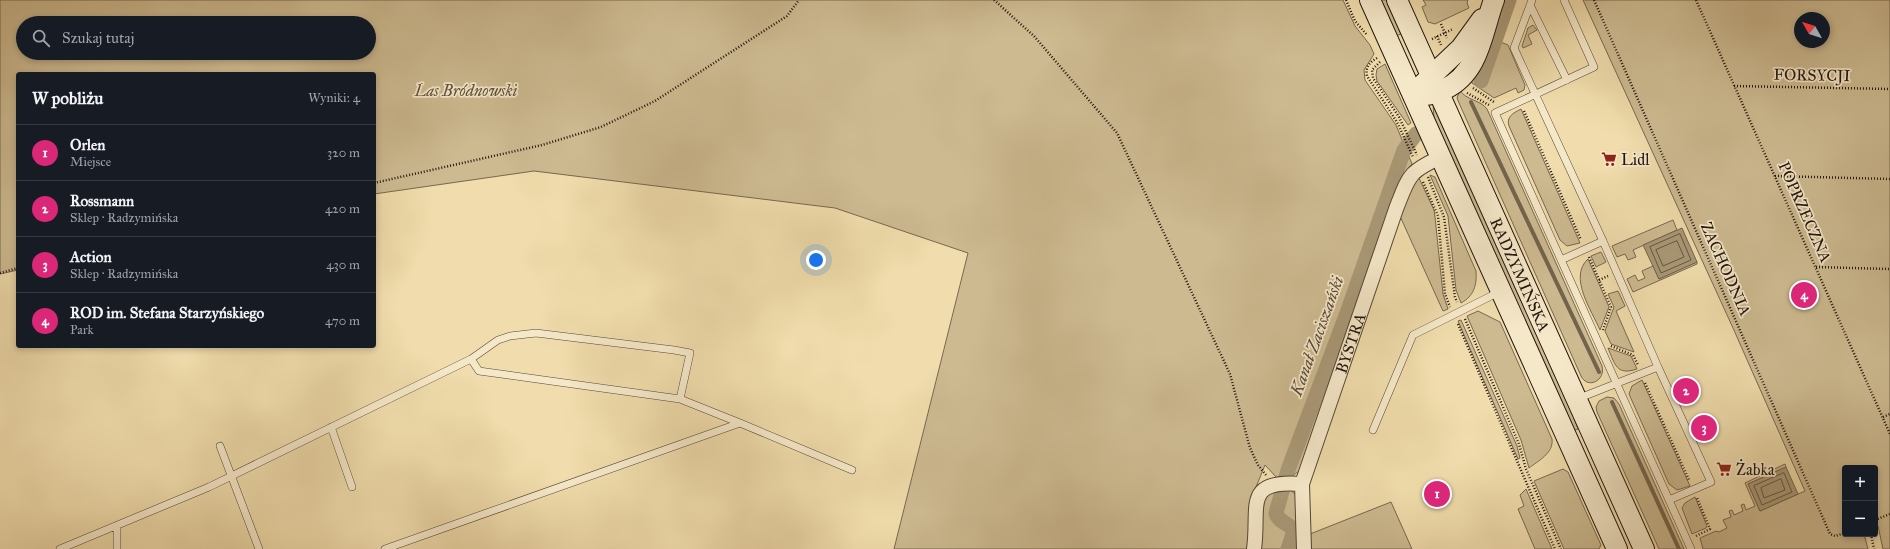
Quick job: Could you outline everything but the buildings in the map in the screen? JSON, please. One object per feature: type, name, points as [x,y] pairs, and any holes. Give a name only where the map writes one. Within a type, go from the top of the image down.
[{"type":"main road","name":"RADZYMIŃSKA","points":[[1370,0],[1442,157],[1617,549]]},
{"type":"main road","name":"RADZYMIŃSKA","points":[[1397,0],[1423,43],[1435,84],[1644,549]]},
{"type":"main road","points":[[1435,84],[1457,83],[1470,69],[1476,58],[1493,2]]},
{"type":"main road","points":[[1423,43],[1429,55],[1442,56],[1449,49],[1468,39],[1493,2]]},
{"type":"main road","points":[[1413,94],[1430,95],[1449,49]]},
{"type":"street","name":"BYSTRA","points":[[1304,549],[1302,484],[1396,209],[1406,181],[1420,168],[1442,157]]},
{"type":"street","points":[[1254,549],[1255,509],[1257,501],[1263,491],[1280,483],[1302,484]]},
{"type":"lane","points":[[1564,0],[1594,67],[1495,113],[1691,549]]},
{"type":"lane","points":[[1531,2],[1567,80]]},
{"type":"lane","points":[[1531,2],[1514,48],[1603,241],[1658,367],[1711,482],[1669,500]]},
{"type":"lane","points":[[1561,260],[1603,241]]},
{"type":"lane","points":[[1373,430],[1413,335],[1501,291]]},
{"type":"lane","points":[[60,549],[231,477],[470,359],[498,340],[510,336],[536,333],[690,353],[680,399]]},
{"type":"lane","points":[[470,359],[479,371],[680,399],[852,470]]},
{"type":"lane","points":[[1577,399],[1658,367]]},
{"type":"lane","points":[[385,549],[740,423]]},
{"type":"lane","points":[[331,428],[352,487]]},
{"type":"lane","points":[[220,446],[259,549]]},
{"type":"lane","points":[[117,526],[117,549]]},
{"type":"path","points":[[376,183],[542,145],[601,127],[655,101],[787,16],[799,0]]},
{"type":"path","points":[[994,0],[1034,36],[1117,133],[1230,374],[1243,424],[1258,466],[1280,483]]},
{"type":"path","points":[[1346,0],[1355,21],[1370,40]]},
{"type":"path","name":"ZACHODNIA","points":[[1594,0],[1830,534],[1835,536],[1842,534]]},
{"type":"path","name":"POPRZECZNA","points":[[1696,0],[1890,434]]},
{"type":"path","points":[[1441,24],[1449,49]]},
{"type":"path","points":[[1423,43],[1456,28]]},
{"type":"path","points":[[1437,36],[1449,49]]},
{"type":"path","points":[[1377,52],[1379,57],[1368,65],[1366,72],[1367,76],[1403,134],[1411,153],[1444,217],[1457,313],[1555,549]]},
{"type":"path","points":[[1382,61],[1376,65],[1371,74],[1406,130],[1438,216],[1445,294],[1457,313],[1519,444],[1526,469],[1561,549]]},
{"type":"path","points":[[1470,86],[1494,102],[1501,98]]},
{"type":"path","name":"FORSYCJI","points":[[1734,86],[1890,89]]},
{"type":"path","points":[[1463,90],[1488,105],[1495,113]]},
{"type":"path","points":[[1520,101],[1611,307],[1603,331],[1605,336]]},
{"type":"path","points":[[1775,176],[1890,179]]},
{"type":"path","points":[[1816,267],[1890,269]]},
{"type":"path","points":[[0,273],[16,269]]},
{"type":"path","points":[[1608,341],[1610,346],[1633,355],[1694,490],[1710,529],[1696,536],[1698,542]]},
{"type":"path","points":[[1883,416],[1890,414]]},
{"type":"path","points":[[1878,519],[1890,514]]},
{"type":"path","points":[[1872,537],[1874,549]]},
{"type":"green space","name":"Las Bródnowski","points":[[0,0],[1343,0],[1355,26],[1370,45],[1374,54],[1364,70],[1365,80],[1396,125],[1412,164],[1400,182],[1299,471],[1291,477],[1277,478],[1265,465],[1254,492],[1251,549],[894,549],[968,253],[835,208],[534,171],[376,194],[376,72],[16,72],[16,270],[0,274]]},
{"type":"green space","points":[[1380,0],[1388,0],[1403,33],[1396,36]]},
{"type":"green space","points":[[1423,0],[1468,0],[1467,3],[1469,8],[1435,24],[1428,22],[1422,7],[1426,5]]},
{"type":"green space","points":[[1501,0],[1513,0],[1498,41],[1508,45],[1525,85],[1524,90],[1518,93],[1516,88],[1494,98],[1472,83],[1470,78]]},
{"type":"green space","points":[[1583,0],[1890,0],[1890,549],[1883,549],[1878,526],[1878,465],[1842,465],[1842,537],[1865,537],[1868,549],[1703,549],[1700,538],[1727,528],[1723,520],[1731,517],[1729,511],[1732,510],[1734,515],[1743,511],[1741,505],[1744,504],[1746,510],[1755,506],[1745,483],[1785,464],[1786,467],[1748,484],[1760,511],[1805,491],[1733,328]]},
{"type":"green space","points":[[1533,25],[1537,30],[1528,35],[1532,44],[1523,48],[1522,46],[1528,28]]},
{"type":"green space","points":[[1385,64],[1411,123],[1408,125],[1377,81],[1377,69]]},
{"type":"green space","points":[[1460,90],[1465,96],[1481,104],[1487,109],[1602,366],[1603,371],[1596,382],[1588,382],[1581,376],[1459,103],[1457,98]]},
{"type":"green space","points":[[1433,104],[1560,381],[1578,429],[1573,431],[1434,119]]},
{"type":"green space","points":[[1521,109],[1580,243],[1567,246],[1560,240],[1509,126],[1509,118]]},
{"type":"green space","points":[[1430,175],[1435,177],[1476,271],[1474,290],[1469,297],[1461,303],[1456,290],[1448,216]]},
{"type":"green space","points":[[1418,176],[1434,210],[1443,294],[1448,309],[1443,311],[1399,214]]},
{"type":"green space","points":[[1673,220],[1677,230],[1633,250],[1636,257],[1628,260],[1625,254],[1617,257],[1612,246]]},
{"type":"green space","points":[[1601,252],[1606,262],[1596,267],[1591,256]]},
{"type":"green space","points":[[1588,259],[1609,307],[1600,330],[1587,304],[1581,284],[1580,275],[1582,266]]},
{"type":"green space","points":[[1697,262],[1697,264],[1633,292],[1627,279],[1635,275],[1638,281],[1645,278],[1642,271],[1653,266],[1659,279]]},
{"type":"green space","points":[[1618,291],[1625,306],[1616,311],[1634,352],[1611,344],[1605,331],[1614,307],[1608,294]]},
{"type":"green space","points":[[1478,311],[1500,322],[1552,439],[1551,448],[1548,452],[1529,468],[1521,440],[1467,316]]},
{"type":"green space","points":[[1461,320],[1517,446],[1520,458],[1518,459],[1458,321]]},
{"type":"green space","points":[[1608,348],[1631,356],[1637,369],[1630,371],[1620,370],[1615,364]]},
{"type":"green space","points":[[1642,380],[1690,486],[1677,490],[1669,484],[1629,394],[1632,386]]},
{"type":"green space","points":[[1607,397],[1614,398],[1619,404],[1684,549],[1659,549],[1597,412],[1596,407],[1599,401]]},
{"type":"green space","points":[[1563,469],[1568,472],[1601,545],[1599,549],[1564,549],[1534,481]]},
{"type":"green space","points":[[1280,489],[1274,516],[1277,521],[1291,531],[1286,549],[1258,549],[1262,497]]},
{"type":"green space","points":[[1284,489],[1289,489],[1296,495],[1297,549],[1291,549],[1295,529],[1278,514]]},
{"type":"green space","points":[[1526,489],[1552,549],[1535,549],[1518,509],[1524,506],[1520,495]]},
{"type":"green space","points":[[1695,497],[1707,526],[1706,528],[1692,534],[1682,508],[1685,503]]},
{"type":"green space","points":[[1391,502],[1412,549],[1309,549],[1310,534]]},
{"type":"water","points":[[1682,228],[1697,262],[1659,279],[1643,245]]},
{"type":"water","points":[[1786,467],[1798,494],[1760,511],[1748,484]]},
{"type":"waterway","name":"Kanał Zaciszański","points":[[1481,81],[1509,0]]},
{"type":"waterway","points":[[1471,102],[1599,372]]},
{"type":"waterway","name":"Kanał Zaciszański","points":[[1288,549],[1294,531],[1281,521],[1276,513],[1288,470],[1347,313],[1404,150],[1416,134]]},
{"type":"waterway","points":[[1612,402],[1679,549]]},
{"type":"place","name":"Lidl","points":[[1609,159]]},
{"type":"place","name":"ROD im. Stefana Starzyńskiego","points":[[1804,295]]},
{"type":"place","name":"Rossmann","points":[[1686,391]]},
{"type":"place","name":"Action","points":[[1704,428]]},
{"type":"place","name":"Żabka","points":[[1724,469]]},
{"type":"place","name":"Orlen","points":[[1437,494]]}]
